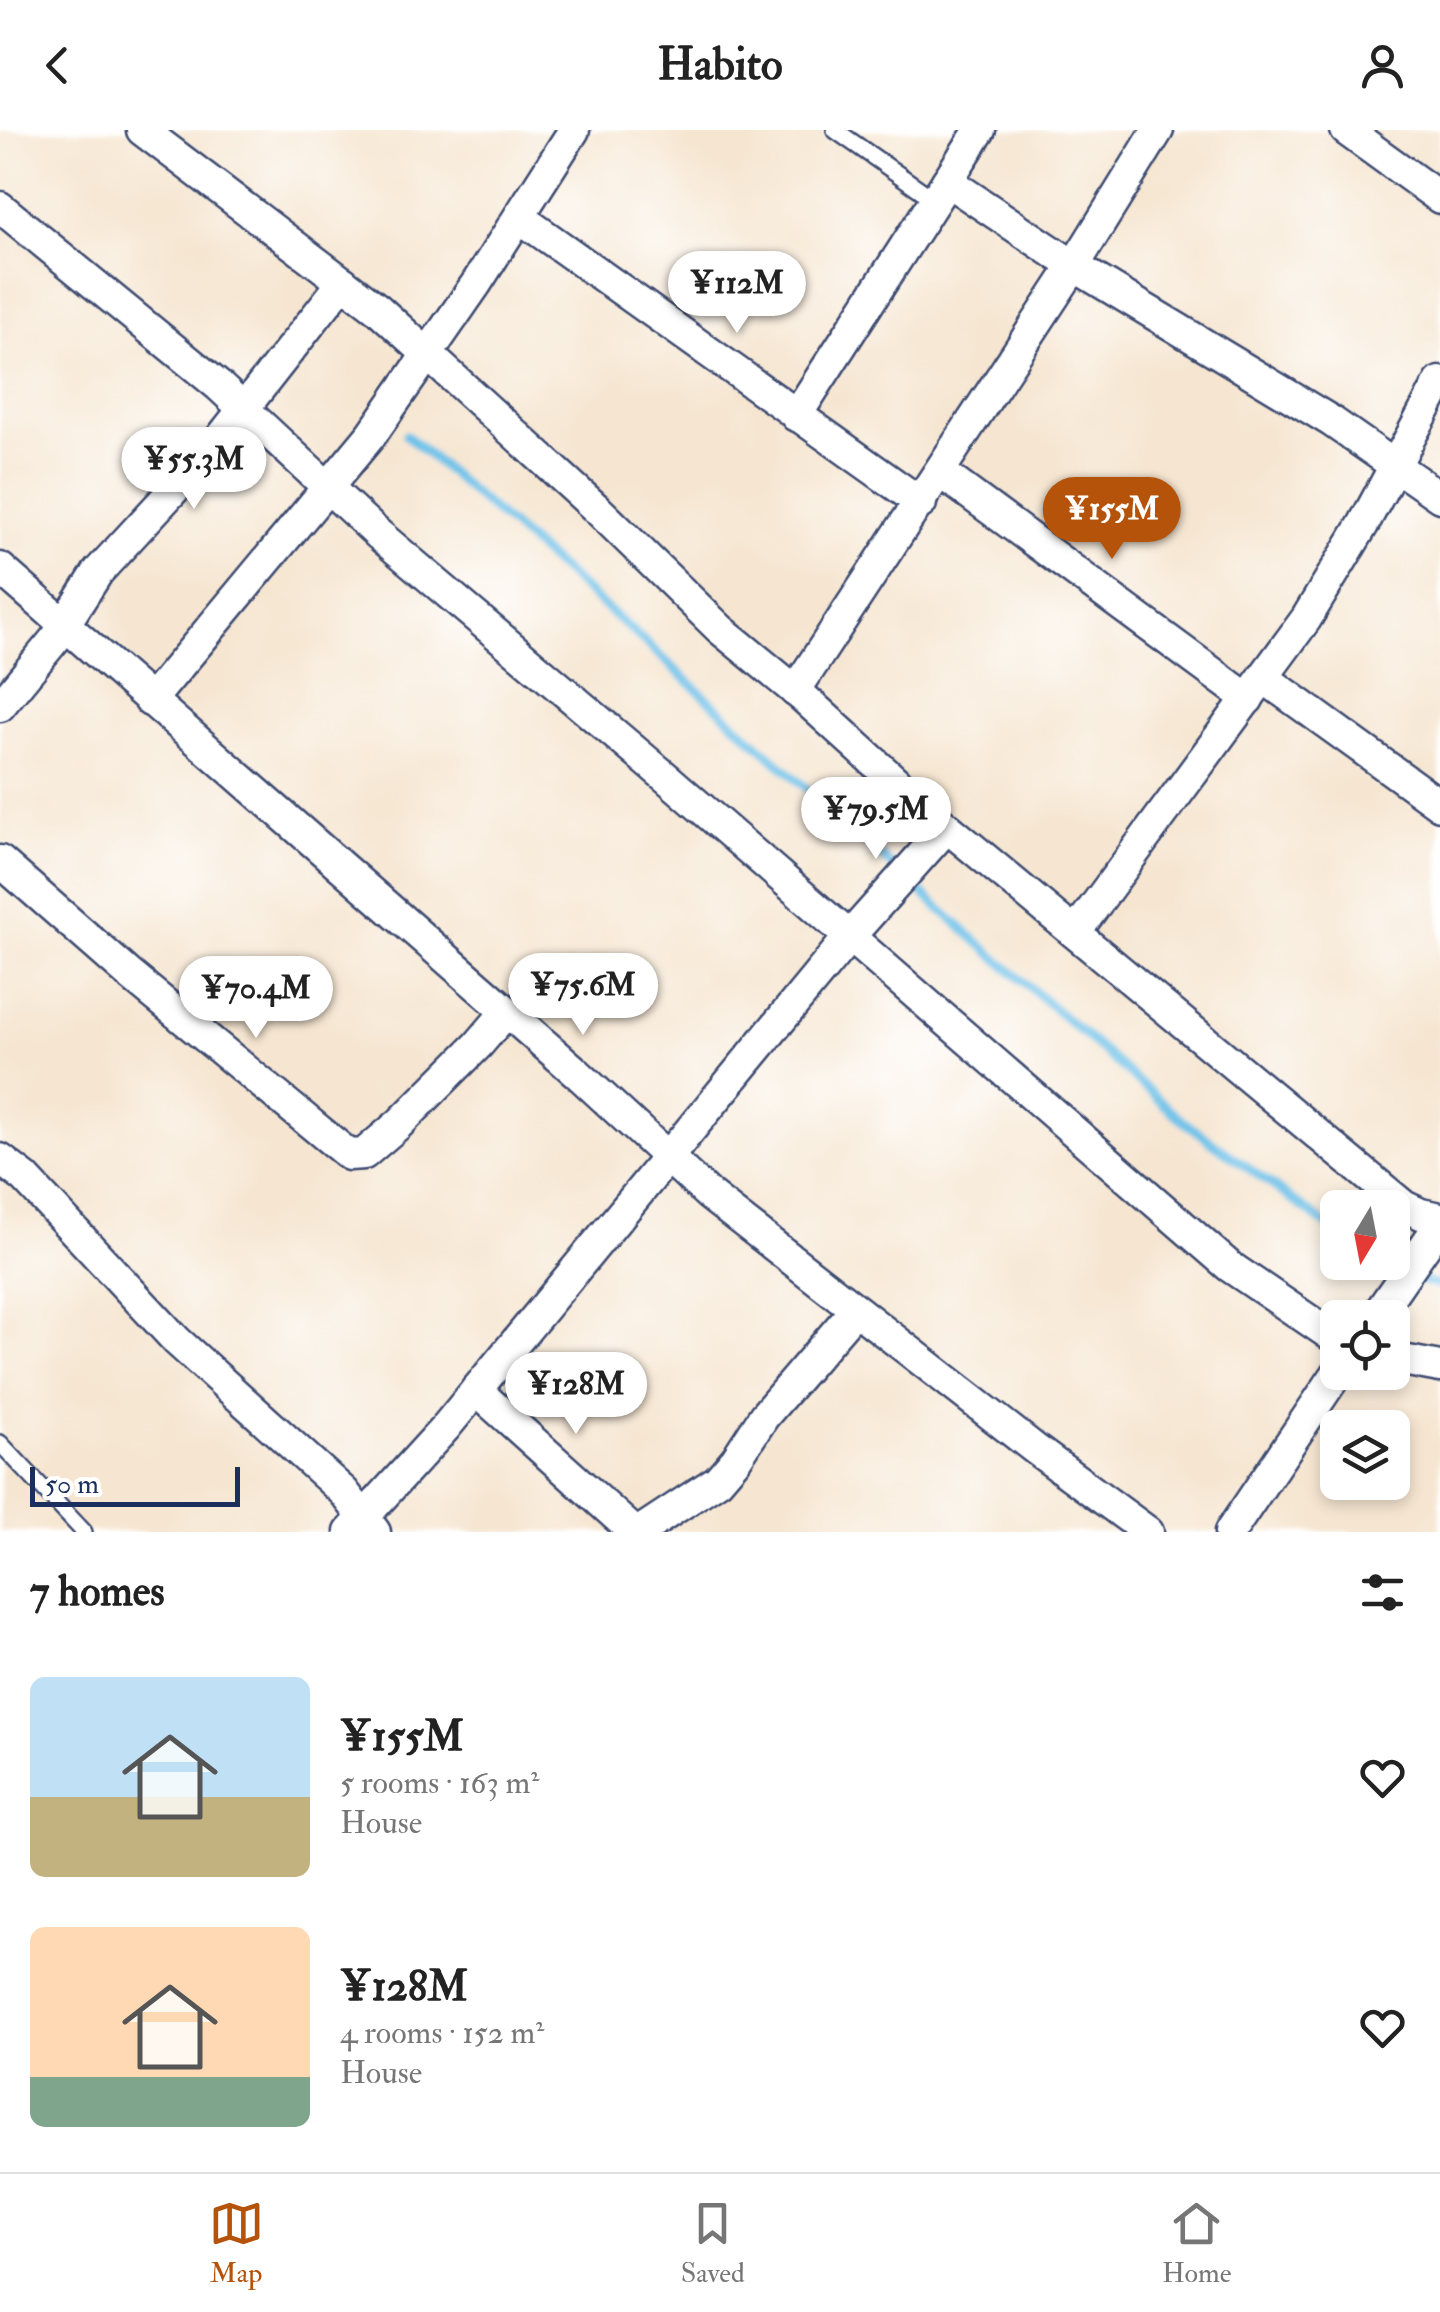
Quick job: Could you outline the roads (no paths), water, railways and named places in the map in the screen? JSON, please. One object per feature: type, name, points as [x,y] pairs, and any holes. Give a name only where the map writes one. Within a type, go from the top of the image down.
[{"type":"street","points":[[142,130],[343,282],[428,354],[720,628],[947,827],[1404,1206],[1440,1221],[1387,1300]]},
{"type":"street","points":[[796,416],[980,130]]},
{"type":"street","points":[[795,691],[921,504],[1158,130]]},
{"type":"street","points":[[1346,130],[1438,192]]},
{"type":"street","points":[[150,701],[372,434],[518,218],[568,132]]},
{"type":"street","points":[[941,191],[1074,266],[1331,422],[1440,497]]},
{"type":"street","points":[[0,207],[244,409],[327,487],[1229,1266],[1320,1328]]},
{"type":"street","points":[[518,218],[921,504]]},
{"type":"street","points":[[0,706],[64,626],[98,572],[244,409],[343,282]]},
{"type":"street","points":[[1075,932],[1256,689],[1333,577],[1440,382]]},
{"type":"street","points":[[940,472],[1256,689],[1440,805]]},
{"type":"street","points":[[0,568],[507,1011],[709,1195],[1148,1532]]},
{"type":"street","points":[[0,1159],[24,1178],[177,1340],[310,1460],[363,1527],[849,936],[947,827]]},
{"type":"street","points":[[0,861],[144,987],[348,1155],[364,1154],[399,1124],[507,1011]]},
{"type":"street","points":[[476,1390],[637,1532],[718,1480],[764,1416],[855,1310]]},
{"type":"street","points":[[1410,1361],[1440,1367]]},
{"type":"street","points":[[1230,1532],[1326,1390]]},
{"type":"lane","points":[[836,130],[941,191]]},
{"type":"lane","points":[[0,1442],[84,1532]]},
{"type":"waterway","points":[[406,435],[1183,1121],[1320,1220]]},
{"type":"waterway","points":[[1411,1278],[1440,1286]]}]
